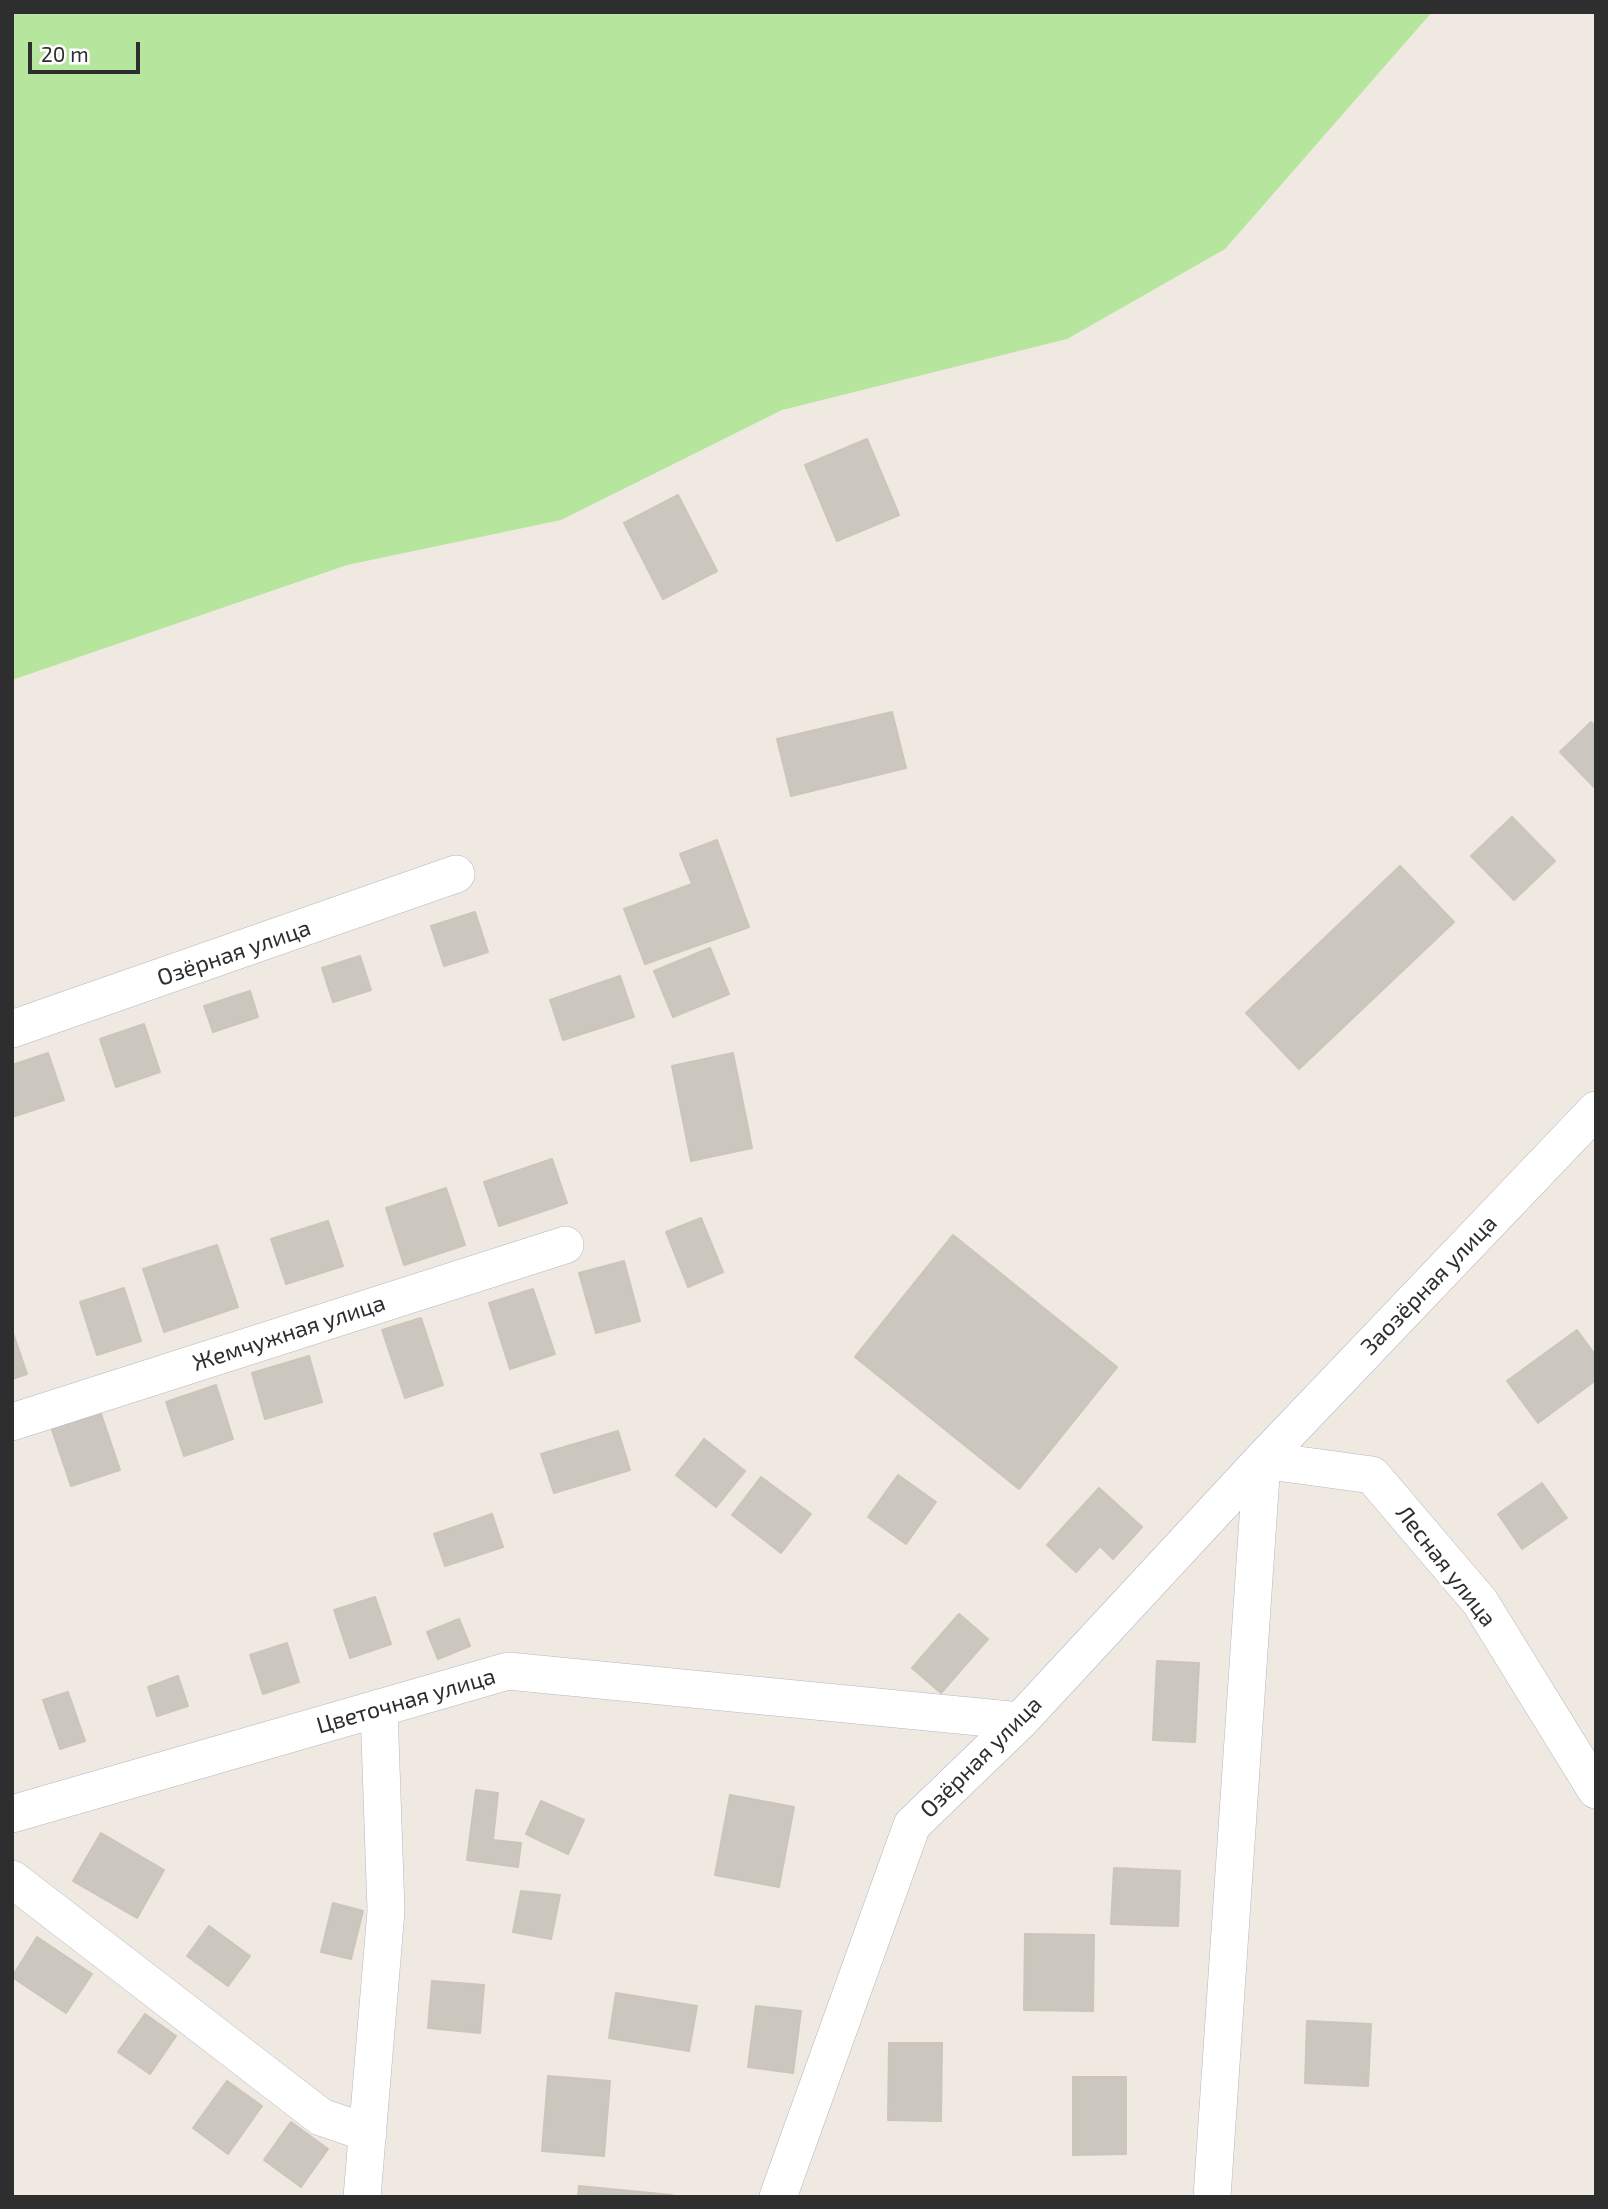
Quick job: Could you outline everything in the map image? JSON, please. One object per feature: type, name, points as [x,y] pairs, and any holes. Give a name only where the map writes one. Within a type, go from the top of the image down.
[{"type":"street","name":"Озёрная улица","points":[[12,1029],[456,874]]},
{"type":"street","name":"Заозёрная улица","points":[[1262,1460],[1596,1110]]},
{"type":"street","name":"Жемчужная улица","points":[[12,1422],[565,1245]]},
{"type":"street","name":"Озёрная улица","points":[[778,2197],[912,1825],[1020,1721],[1262,1460]]},
{"type":"street","name":"Лесная улица","points":[[1262,1460],[1372,1475],[1480,1602],[1575,1760],[1596,1790]]},
{"type":"street","points":[[1212,2197],[1262,1460]]},
{"type":"street","name":"Цветочная улица","points":[[12,1814],[508,1671],[1020,1721]]},
{"type":"street","points":[[362,2197],[386,1911],[379,1708]]},
{"type":"street","points":[[12,1879],[321,2117],[368,2133]]},
{"type":"green space","points":[[12,12],[1432,12],[1225,249],[1067,339],[782,410],[561,520],[347,565],[12,680]]},
{"type":"building","points":[[867,439],[899,515],[837,541],[805,465]]},
{"type":"building","points":[[678,495],[717,571],[663,599],[624,523]]},
{"type":"building","points":[[892,712],[906,768],[791,796],[777,739]]},
{"type":"building","points":[[1591,722],[1596,727],[1596,789],[1560,752]]},
{"type":"building","points":[[1512,817],[1555,861],[1514,900],[1471,856]]},
{"type":"building","points":[[717,840],[749,927],[645,964],[624,909],[692,884],[680,854]]},
{"type":"building","points":[[1400,866],[1454,922],[1299,1069],[1246,1013]]},
{"type":"building","points":[[475,912],[488,952],[444,966],[431,926]]},
{"type":"building","points":[[710,948],[729,994],[673,1017],[654,971]]},
{"type":"building","points":[[360,956],[371,990],[333,1002],[322,968]]},
{"type":"building","points":[[620,976],[634,1017],[563,1040],[550,1000]]},
{"type":"building","points":[[250,991],[258,1017],[213,1032],[204,1006]]},
{"type":"building","points":[[144,1024],[160,1072],[116,1087],[100,1039]]},
{"type":"building","points":[[48,1053],[64,1100],[12,1117],[12,1065]]},
{"type":"building","points":[[733,1053],[752,1148],[691,1161],[672,1066]]},
{"type":"building","points":[[552,1159],[567,1203],[499,1226],[484,1182]]},
{"type":"building","points":[[446,1188],[465,1245],[404,1265],[386,1208]]},
{"type":"building","points":[[701,1218],[723,1272],[688,1287],[666,1232]]},
{"type":"building","points":[[328,1221],[343,1266],[286,1284],[271,1239]]},
{"type":"building","points":[[953,1235],[1117,1367],[1019,1489],[855,1357]]},
{"type":"building","points":[[217,1245],[238,1307],[164,1332],[143,1269]]},
{"type":"building","points":[[624,1261],[640,1321],[596,1333],[579,1273]]},
{"type":"building","points":[[124,1288],[141,1341],[97,1355],[80,1302]]},
{"type":"building","points":[[533,1289],[555,1354],[510,1369],[489,1303]]},
{"type":"building","points":[[421,1318],[443,1385],[405,1398],[382,1330]]},
{"type":"building","points":[[12,1330],[27,1374],[12,1379]]},
{"type":"building","points":[[1577,1330],[1596,1356],[1596,1380],[1538,1423],[1507,1381]]},
{"type":"building","points":[[309,1356],[322,1402],[265,1419],[252,1373]]},
{"type":"building","points":[[216,1385],[233,1439],[184,1456],[166,1402]]},
{"type":"building","points":[[98,1405],[120,1470],[71,1486],[49,1421]]},
{"type":"building","points":[[618,1431],[630,1470],[554,1493],[541,1454]]},
{"type":"building","points":[[704,1439],[745,1471],[716,1507],[676,1475]]},
{"type":"building","points":[[898,1475],[936,1502],[906,1544],[868,1517]]},
{"type":"building","points":[[761,1477],[811,1514],[781,1553],[732,1515]]},
{"type":"building","points":[[1542,1483],[1567,1518],[1522,1549],[1498,1514]]},
{"type":"building","points":[[1099,1488],[1142,1527],[1113,1559],[1100,1546],[1076,1572],[1047,1545]]},
{"type":"building","points":[[492,1514],[503,1547],[445,1566],[434,1534]]},
{"type":"building","points":[[375,1597],[391,1644],[350,1658],[334,1610]]},
{"type":"building","points":[[959,1614],[988,1639],[941,1693],[912,1668]]},
{"type":"building","points":[[459,1619],[470,1646],[438,1659],[427,1632]]},
{"type":"building","points":[[287,1643],[299,1682],[263,1694],[250,1655]]},
{"type":"building","points":[[1157,1661],[1199,1663],[1195,1742],[1153,1740]]},
{"type":"building","points":[[178,1676],[188,1706],[157,1716],[148,1687]]},
{"type":"building","points":[[68,1692],[85,1741],[60,1749],[43,1700]]},
{"type":"building","points":[[476,1790],[498,1793],[493,1840],[521,1843],[518,1867],[467,1860]]},
{"type":"building","points":[[730,1795],[794,1807],[779,1887],[715,1875]]},
{"type":"building","points":[[541,1801],[584,1820],[568,1854],[526,1834]]},
{"type":"building","points":[[101,1833],[164,1870],[137,1918],[73,1881]]},
{"type":"building","points":[[1114,1868],[1180,1871],[1178,1926],[1111,1924]]},
{"type":"building","points":[[521,1891],[560,1895],[551,1939],[513,1932]]},
{"type":"building","points":[[333,1903],[363,1911],[351,1959],[321,1952]]},
{"type":"building","points":[[209,1926],[250,1956],[228,1986],[187,1956]]},
{"type":"building","points":[[1025,1934],[1094,1935],[1093,2011],[1024,2010]]},
{"type":"building","points":[[37,1937],[92,1974],[66,2013],[12,1977]]},
{"type":"building","points":[[432,1981],[484,1985],[480,2033],[428,2028]]},
{"type":"building","points":[[616,1993],[697,2006],[689,2051],[609,2038]]},
{"type":"building","points":[[756,2006],[801,2011],[793,2073],[748,2067]]},
{"type":"building","points":[[145,2014],[176,2036],[150,2074],[118,2052]]},
{"type":"building","points":[[1307,2021],[1371,2024],[1368,2086],[1305,2083]]},
{"type":"building","points":[[889,2043],[942,2043],[941,2121],[888,2120]]},
{"type":"building","points":[[548,2076],[610,2081],[604,2156],[542,2151]]},
{"type":"building","points":[[1073,2077],[1126,2077],[1126,2154],[1073,2155]]},
{"type":"building","points":[[227,2081],[262,2106],[228,2154],[193,2128]]},
{"type":"building","points":[[291,2122],[328,2149],[301,2187],[264,2160]]},
{"type":"building","points":[[579,2186],[672,2195],[578,2197]]}]
